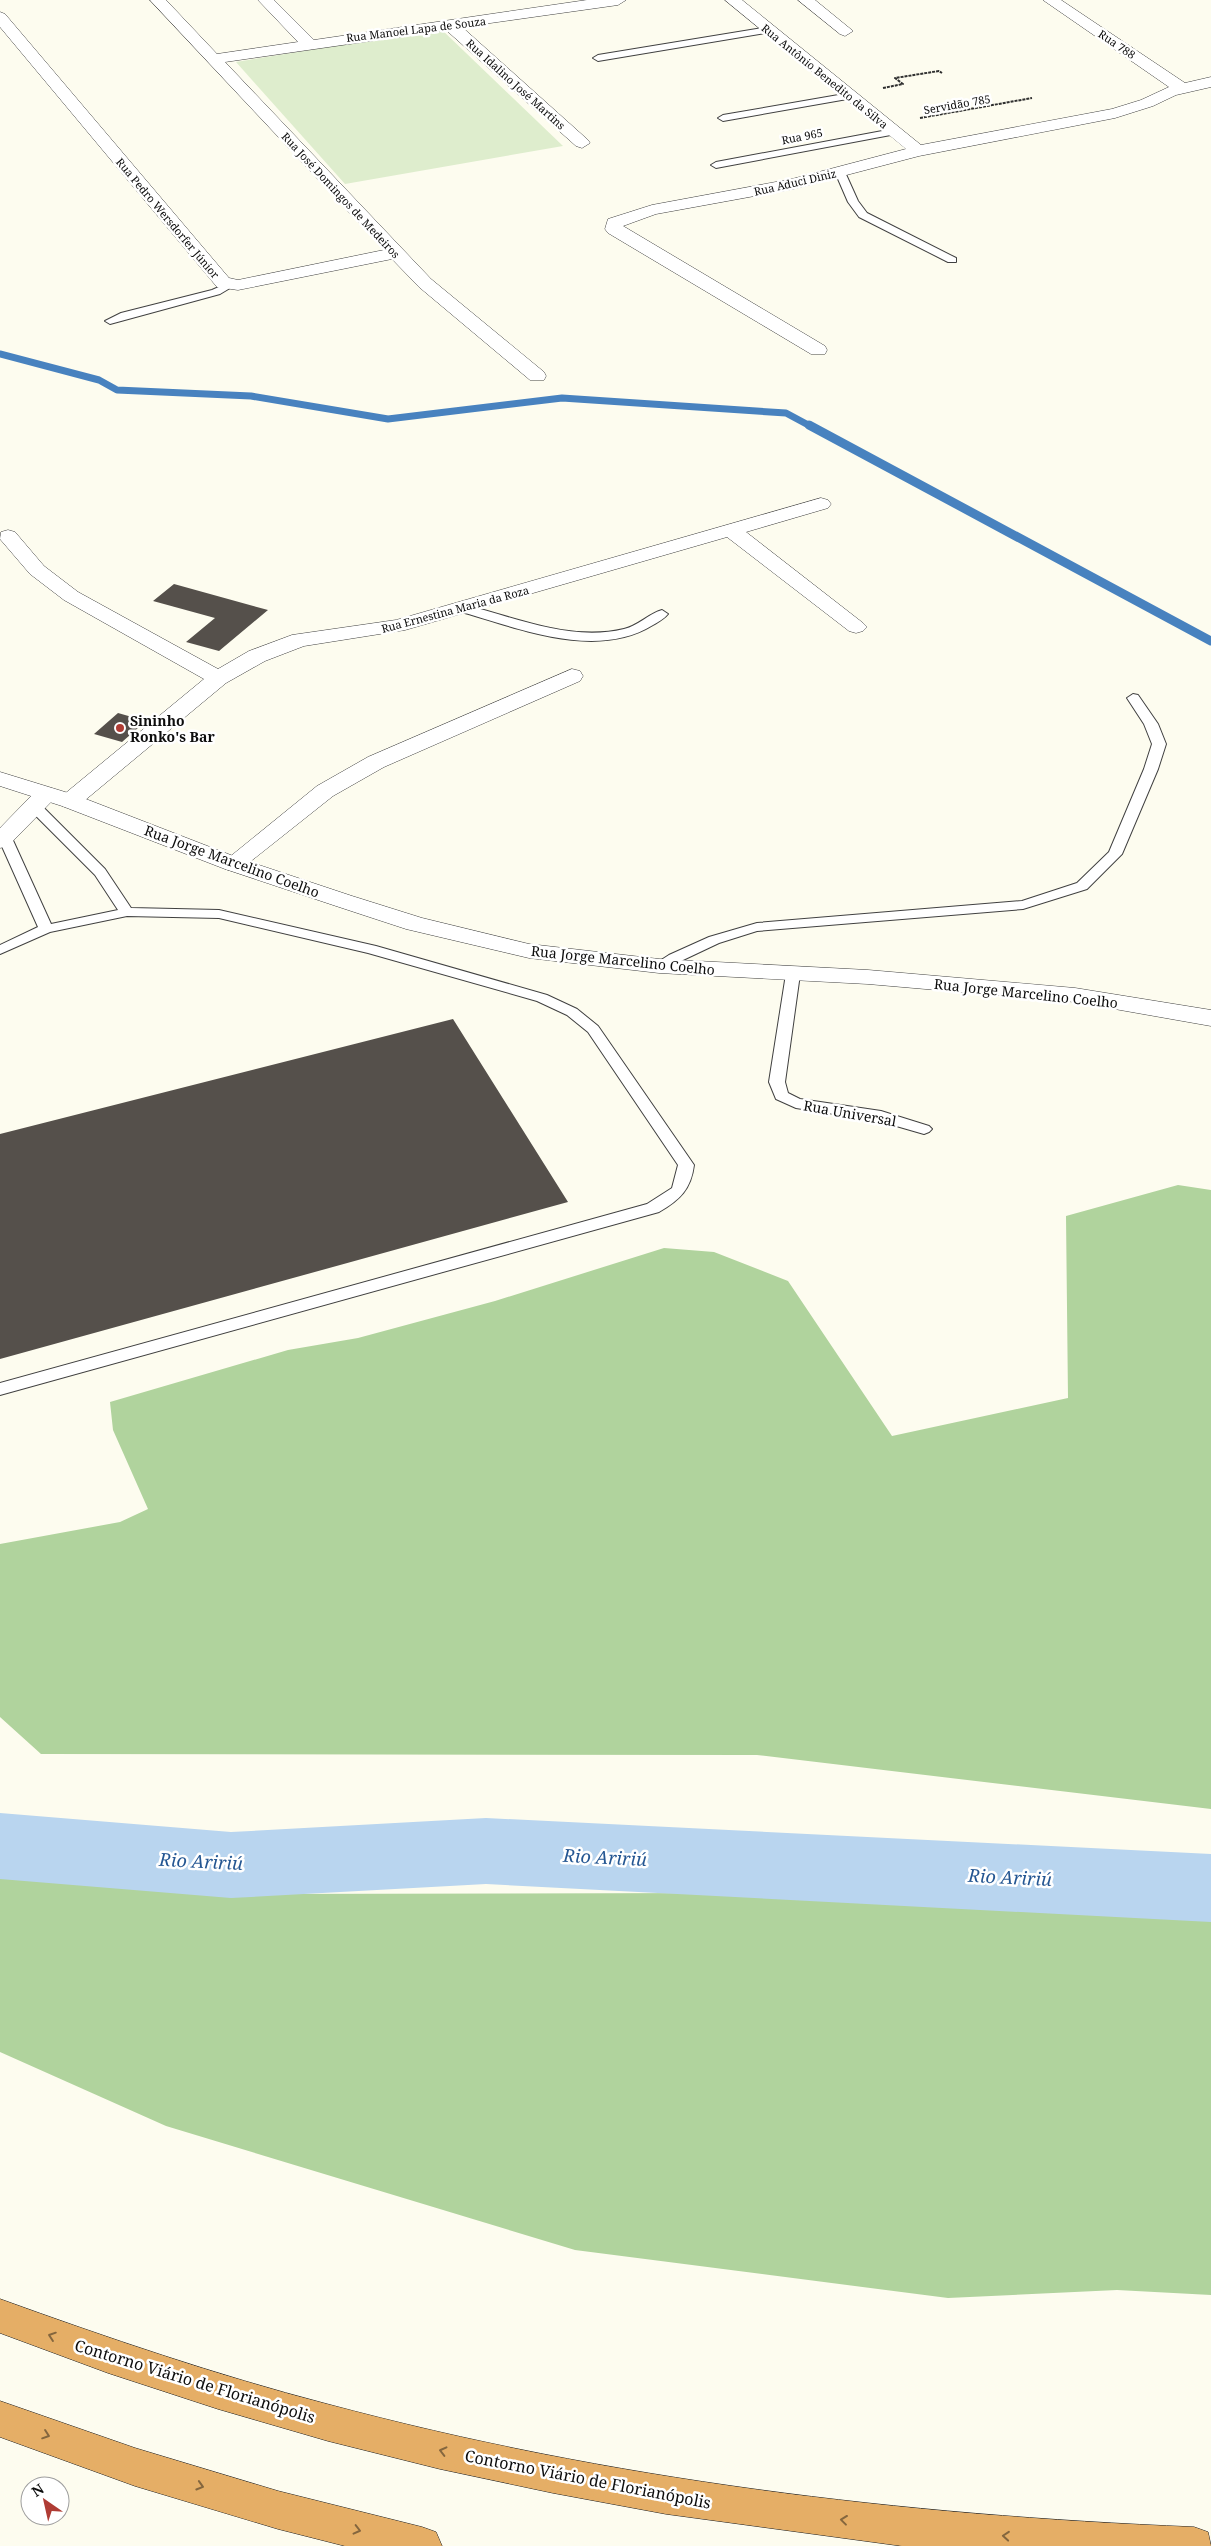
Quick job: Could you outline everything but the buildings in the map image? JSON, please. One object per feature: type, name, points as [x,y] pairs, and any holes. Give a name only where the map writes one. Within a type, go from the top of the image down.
[{"type":"highway","name":"Contorno Viário de Florianópolis","points":[[0,2316],[176,2378],[312,2419],[453,2454],[598,2484],[746,2508],[896,2527],[1048,2540],[1194,2546]]},
{"type":"highway","points":[[0,2419],[135,2467],[258,2504],[422,2546]]},
{"type":"street","name":"Rua José Domingos de Medeiros","points":[[158,0],[425,283],[537,376]]},
{"type":"street","points":[[266,0],[309,44]]},
{"type":"street","points":[[510,0],[525,15]]},
{"type":"street","name":"Rua Manoel Lapa de Souza","points":[[214,58],[525,15],[618,0]]},
{"type":"street","name":"Rua Antônio Benedito da Silva","points":[[733,0],[918,151]]},
{"type":"street","points":[[806,0],[845,31]]},
{"type":"street","name":"Rua 788","points":[[1052,0],[1182,88]]},
{"type":"street","name":"Rua Pedro Wersdorfer Júnior","points":[[0,17],[222,283],[230,285],[395,253]]},
{"type":"street","name":"Rua Idalino José Martins","points":[[450,25],[582,143]]},
{"type":"street","name":"Rua Aduci Diniz","points":[[818,350],[614,229],[614,223],[652,210],[793,184],[918,151],[1132,108],[1182,88],[1211,82]]},
{"type":"street","name":"Rua Ernestina Maria da Roza","points":[[70,801],[218,678],[234,667],[258,656],[300,640],[374,631],[462,608],[821,504]]},
{"type":"street","points":[[730,530],[856,627]]},
{"type":"street","points":[[8,536],[37,570],[71,596],[218,678]]},
{"type":"street","points":[[234,864],[325,791],[376,762],[572,676]]},
{"type":"street","name":"Rua Jorge Marcelino Coelho","points":[[0,778],[40,800],[70,801],[234,864],[415,924],[480,941],[529,951],[659,966],[868,977],[1075,996],[1211,1018]]},
{"type":"street","points":[[2,838],[40,800]]},
{"type":"lane","points":[[598,58],[769,30]]},
{"type":"lane","points":[[723,118],[849,95]]},
{"type":"lane","name":"Rua 965","points":[[716,165],[889,128]]},
{"type":"lane","points":[[840,172],[853,202],[863,215],[952,260]]},
{"type":"lane","points":[[110,321],[125,314],[216,292],[230,285]]},
{"type":"lane","points":[[462,608],[568,635],[591,637],[610,637],[629,632],[662,614]]},
{"type":"lane","points":[[659,966],[710,940],[739,930],[774,924],[1023,904],[1059,895],[1082,886],[1115,854],[1151,769],[1159,744],[1151,724],[1133,698]]},
{"type":"lane","points":[[40,800],[100,872],[127,912]]},
{"type":"lane","points":[[2,838],[46,929]]},
{"type":"lane","points":[[0,950],[46,929],[127,912],[219,914],[371,949],[542,998],[572,1012],[593,1029],[686,1165],[685,1182],[673,1198],[654,1208],[0,1389]]},
{"type":"lane","name":"Rua Universal","points":[[793,974],[777,1082],[781,1096],[796,1103],[864,1113],[924,1129]]},
{"type":"path","points":[[849,95],[903,84],[895,78],[939,70],[942,73]]},
{"type":"path","name":"Servidão 785","points":[[889,128],[1032,98]]},
{"type":"green space","points":[[441,29],[563,146],[345,184],[236,62]]},
{"type":"green space","points":[[1178,1185],[1211,1190],[1211,1809],[757,1755],[41,1754],[0,1717],[0,1544],[120,1522],[148,1509],[113,1430],[110,1402],[288,1350],[358,1338],[495,1301],[664,1248],[714,1252],[788,1281],[892,1436],[1068,1398],[1066,1216]]},
{"type":"green space","points":[[0,1876],[242,1894],[718,1893],[1211,1908],[1211,2295],[1117,2290],[948,2298],[575,2250],[166,2126],[0,2052]]},
{"type":"waterway","points":[[0,354],[99,380],[117,390],[251,396],[388,419],[562,398],[786,413],[812,427]]},
{"type":"waterway","points":[[809,425],[1211,641]]},
{"type":"waterway","name":"Rio Aririú","points":[[0,1846],[231,1865],[486,1851],[1211,1888]]},
{"type":"place","name":"Sininho Ronko's Bar","points":[[120,728]]}]
